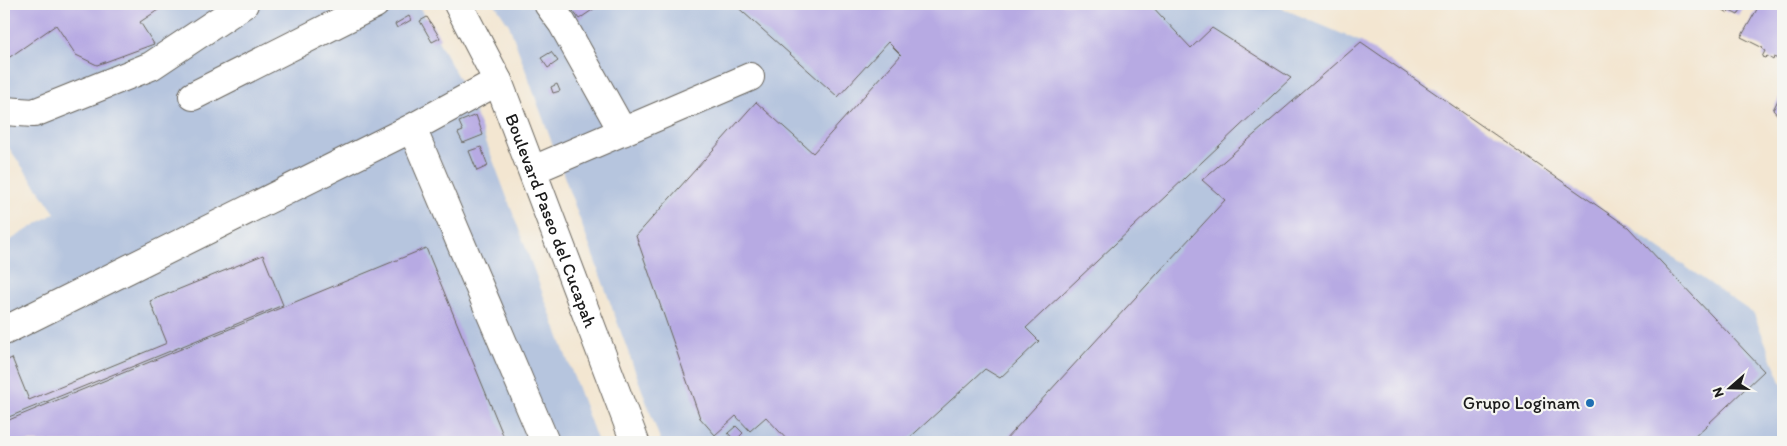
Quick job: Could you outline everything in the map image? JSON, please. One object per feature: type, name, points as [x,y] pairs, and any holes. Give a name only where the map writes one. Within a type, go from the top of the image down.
[{"type":"main road","points":[[4,111],[34,113],[151,66],[244,4]]},
{"type":"main road","points":[[192,96],[375,4]]},
{"type":"main road","name":"Boulevard Paseo del Cucapah","points":[[458,4],[498,80],[635,442]]},
{"type":"main road","points":[[548,4],[562,23],[623,132]]},
{"type":"main road","points":[[533,170],[750,77]]},
{"type":"main road","points":[[4,331],[412,128],[498,80]]},
{"type":"main road","points":[[412,128],[545,442]]},
{"type":"shaded area","points":[[4,4],[418,4],[471,101],[598,442],[4,442],[4,244],[55,213],[4,141]]},
{"type":"shaded area","points":[[495,4],[1272,4],[1361,42],[1754,314],[1783,387],[1783,442],[661,442],[509,25]]},
{"type":"building","points":[[4,4],[167,4],[140,22],[154,44],[97,65],[76,55],[56,25],[4,61]]},
{"type":"building","points":[[568,4],[601,4],[579,19]]},
{"type":"building","points":[[734,4],[1150,4],[1191,48],[1212,28],[1291,78],[1026,328],[1039,341],[1000,378],[985,369],[905,442],[789,442],[766,417],[750,431],[736,416],[715,435],[700,418],[636,236],[756,102],[813,153],[901,55],[888,42],[838,97]]},
{"type":"building","points":[[1725,4],[1744,4],[1738,15],[1730,11],[1728,13],[1722,9]]},
{"type":"building","points":[[1760,4],[1779,4],[1778,7],[1783,10],[1783,24],[1780,31],[1783,32],[1783,62],[1774,57],[1773,60],[1767,56],[1765,58],[1762,57],[1765,51],[1763,48],[1741,37]]},
{"type":"building","points":[[409,16],[411,20],[397,28],[395,24]]},
{"type":"building","points":[[427,17],[440,38],[432,42],[420,21]]},
{"type":"building","points":[[1361,42],[1628,227],[1764,371],[1689,442],[1003,442],[1225,200],[1202,180]]},
{"type":"building","points":[[551,52],[558,61],[548,68],[541,58]]},
{"type":"building","points":[[557,84],[560,91],[553,93],[551,87]]},
{"type":"building","points":[[1783,90],[1783,121],[1773,110]]},
{"type":"building","points":[[476,115],[483,135],[463,143],[458,133],[463,131],[459,122]]},
{"type":"building","points":[[481,147],[488,166],[477,171],[469,151]]},
{"type":"building","points":[[426,248],[506,442],[4,442],[4,422]]},
{"type":"building","points":[[263,255],[283,305],[4,419],[4,362],[12,358],[29,400],[167,343],[150,301]]},
{"type":"building","points":[[736,426],[743,433],[735,441],[728,433]]},
{"type":"place","name":"Grupo Loginam","points":[[1590,403]]}]
